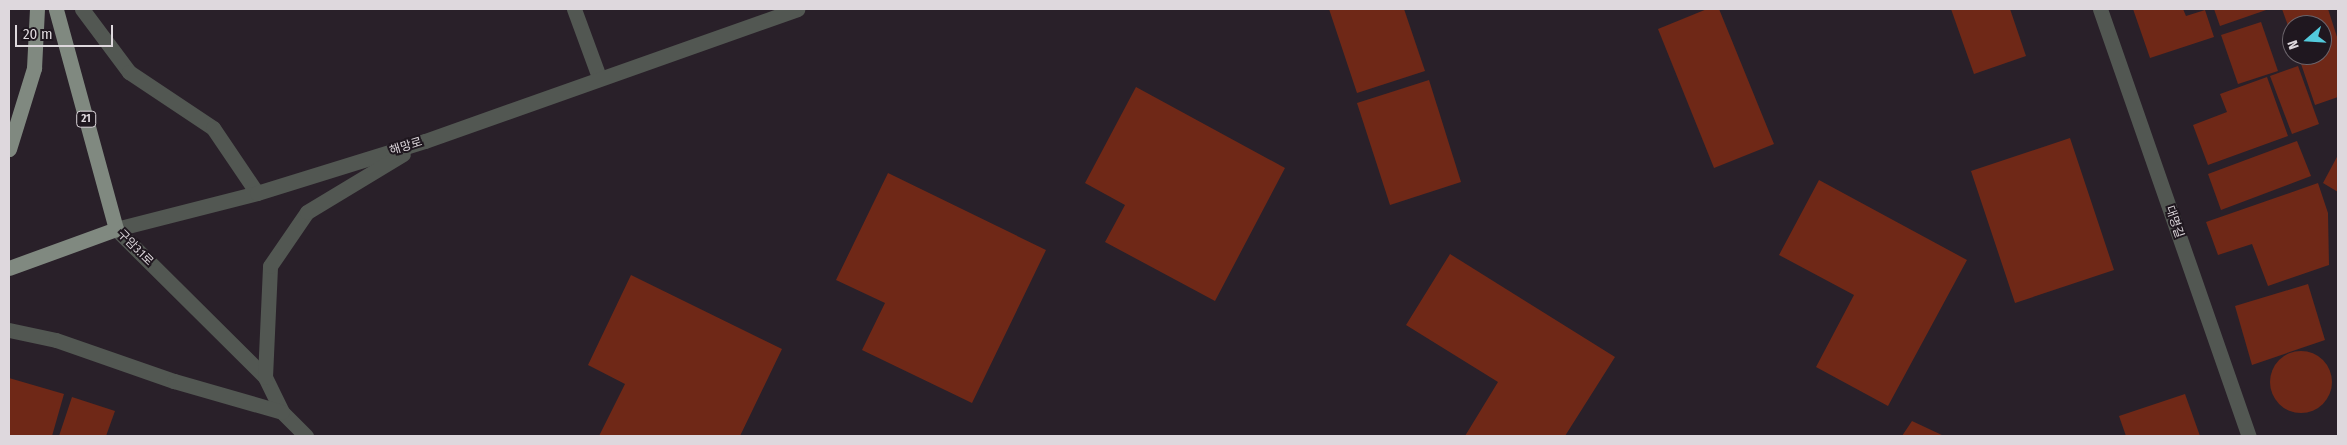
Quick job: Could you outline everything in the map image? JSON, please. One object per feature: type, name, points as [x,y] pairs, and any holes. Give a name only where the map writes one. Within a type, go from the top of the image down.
[{"type":"main road","points":[[9,148],[34,68],[37,9]]},
{"type":"main road","name":"구암3.1로","points":[[56,9],[116,229]]},
{"type":"main road","name":"해망로","points":[[9,268],[116,229]]},
{"type":"street","points":[[82,9],[129,72],[213,128],[258,193]]},
{"type":"street","points":[[574,9],[599,77]]},
{"type":"street","name":"해망로","points":[[116,229],[258,193],[425,141],[599,77],[797,9]]},
{"type":"street","name":"대명길","points":[[2100,9],[2249,436]]},
{"type":"street","points":[[265,377],[270,266],[307,212],[425,141]]},
{"type":"street","name":"구암3.1로","points":[[116,229],[265,377],[282,412],[306,436]]},
{"type":"street","points":[[9,330],[56,340],[174,381],[282,412]]},
{"type":"building","points":[[1329,9],[1404,9],[1425,71],[1357,93]]},
{"type":"building","points":[[1707,9],[1719,9],[1774,144],[1714,168],[1658,29]]},
{"type":"building","points":[[1951,9],[2010,9],[2026,56],[1974,74]]},
{"type":"building","points":[[2133,9],[2183,9],[2186,16],[2205,10],[2214,37],[2150,58]]},
{"type":"building","points":[[2214,9],[2269,9],[2220,26]]},
{"type":"building","points":[[2282,9],[2328,9],[2330,15],[2284,15]]},
{"type":"building","points":[[2332,21],[2338,40],[2338,97],[2315,105],[2301,65],[2332,65]]},
{"type":"building","points":[[2261,22],[2278,71],[2238,84],[2221,35]]},
{"type":"building","points":[[2298,66],[2319,124],[2292,134],[2270,76]]},
{"type":"building","points":[[2267,77],[2288,136],[2208,165],[2193,125],[2227,112],[2220,94]]},
{"type":"building","points":[[1429,80],[1461,182],[1390,205],[1357,103]]},
{"type":"building","points":[[1136,87],[1285,168],[1215,301],[1105,242],[1125,205],[1085,183]]},
{"type":"building","points":[[2070,138],[2114,270],[2015,303],[1971,171]]},
{"type":"building","points":[[2297,141],[2311,176],[2221,210],[2208,174]]},
{"type":"building","points":[[2338,155],[2338,192],[2323,183]]},
{"type":"building","points":[[888,173],[1046,250],[972,403],[862,350],[885,303],[836,280]]},
{"type":"building","points":[[1819,180],[1967,260],[1888,406],[1816,367],[1854,295],[1779,255]]},
{"type":"building","points":[[2318,183],[2328,213],[2329,265],[2268,286],[2252,244],[2218,255],[2206,222]]},
{"type":"building","points":[[1450,254],[1615,357],[1565,436],[1465,436],[1498,382],[1406,325]]},
{"type":"building","points":[[631,275],[782,349],[740,436],[599,436],[625,384],[588,365]]},
{"type":"building","points":[[2308,284],[2325,340],[2252,365],[2235,306]]},
{"type":"building","points":[[2301,351],[2318,356],[2323,360],[2327,365],[2332,382],[2327,399],[2323,404],[2318,408],[2301,413],[2284,408],[2279,404],[2275,399],[2270,382],[2275,365],[2279,360],[2284,356]]},
{"type":"building","points":[[9,378],[64,394],[52,436],[10,436]]},
{"type":"building","points":[[2185,394],[2200,436],[2126,436],[2119,416]]},
{"type":"building","points":[[72,397],[115,411],[106,436],[59,436]]},
{"type":"building","points":[[1912,421],[1944,436],[1902,436]]}]
